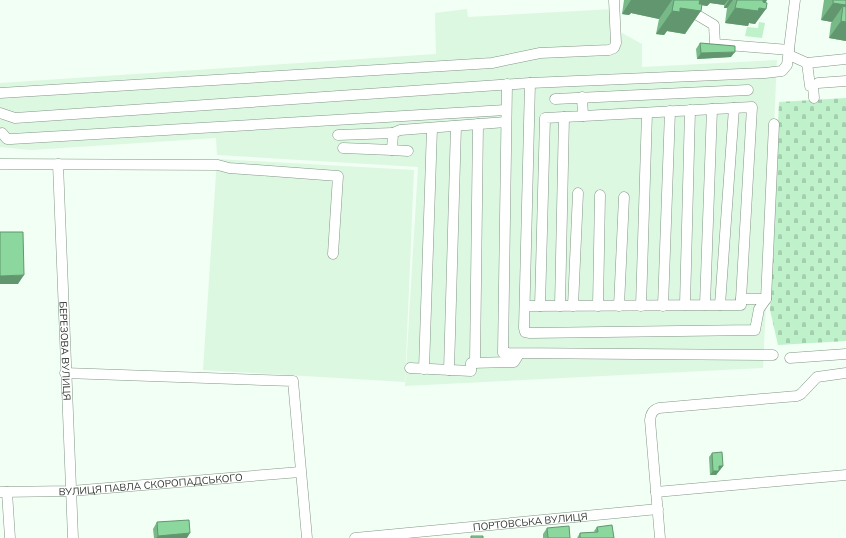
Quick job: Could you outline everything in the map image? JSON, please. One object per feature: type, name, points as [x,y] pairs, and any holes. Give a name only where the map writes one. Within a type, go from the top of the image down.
[{"type":"street","points":[[0,93],[492,63],[540,53],[609,50],[614,48],[616,43],[614,0]]},
{"type":"street","points":[[672,0],[683,3],[714,25],[715,44],[788,57],[808,63],[846,59]]},
{"type":"street","points":[[506,110],[11,139],[7,139],[1,133],[1,114],[15,118],[507,84],[765,74],[782,70],[788,57],[795,0]]},
{"type":"street","points":[[808,63],[810,86],[813,86],[814,98]]},
{"type":"street","points":[[710,76],[711,92]]},
{"type":"street","points":[[818,83],[846,81]]},
{"type":"street","points":[[530,83],[524,328],[525,332],[530,333],[755,330],[758,309],[766,299],[774,124]]},
{"type":"street","points":[[507,84],[501,351],[506,354],[772,355]]},
{"type":"street","points":[[555,98],[748,90]]},
{"type":"street","points":[[685,306],[694,110],[697,92]]},
{"type":"street","points":[[582,97],[583,116]]},
{"type":"street","points":[[525,306],[540,306],[685,306],[741,305],[752,107],[545,118],[540,306]]},
{"type":"street","points":[[720,305],[734,108]]},
{"type":"street","points":[[705,305],[712,109]]},
{"type":"street","points":[[663,306],[670,111]]},
{"type":"street","points":[[641,306],[648,113]]},
{"type":"street","points":[[560,306],[564,117]]},
{"type":"street","points":[[338,135],[393,133],[400,130],[506,122]]},
{"type":"street","points":[[475,363],[478,124]]},
{"type":"street","points":[[449,370],[456,126]]},
{"type":"street","points":[[424,369],[432,128]]},
{"type":"street","points":[[392,150],[393,133]]},
{"type":"street","points":[[343,148],[408,151]]},
{"type":"street","points":[[0,164],[200,165],[338,176],[333,254]]},
{"type":"street","name":"БЕРЕЗОВА ВУЛИЦЯ","points":[[58,164],[65,373],[73,538]]},
{"type":"street","points":[[573,306],[578,193]]},
{"type":"street","points":[[598,306],[600,195]]},
{"type":"street","points":[[619,306],[624,197]]},
{"type":"street","points":[[741,299],[766,299]]},
{"type":"street","points":[[410,368],[471,371],[471,363],[514,362],[519,354]]},
{"type":"street","points":[[790,358],[846,354]]},
{"type":"street","points":[[65,373],[293,381],[307,538]]},
{"type":"street","points":[[660,538],[650,420],[652,412],[659,408],[797,396],[801,394],[817,377],[846,373]]},
{"type":"street","name":"ВУЛИЦЯ ПАВЛА СКОРОПАДСЬКОГО","points":[[4,492],[71,491],[300,472]]},
{"type":"street","points":[[656,492],[846,475]]},
{"type":"street","points":[[4,492],[10,538]]},
{"type":"street","name":"ПОРТОВСЬКА ВУЛИЦЯ","points":[[355,538],[658,509]]},
{"type":"shaded area","points":[[467,9],[468,17],[613,9],[613,28],[642,44],[642,67],[777,60],[763,368],[405,386],[418,167],[217,155],[216,138],[31,150],[0,147],[0,83],[436,54],[435,13]]},
{"type":"shaded area","points":[[217,159],[414,170],[405,382],[203,370]]},
{"type":"green space","points":[[759,22],[765,23],[762,38],[745,36],[747,27],[758,28]]},
{"type":"green space","points":[[846,98],[846,341],[778,345],[770,310],[779,102]]},
{"type":"building","points":[[674,0],[700,0],[699,4],[702,4],[701,11],[680,8],[680,12],[672,11]]},
{"type":"building","points":[[737,0],[763,0],[763,2],[767,3],[766,9],[759,8],[758,11],[735,8]]},
{"type":"building","points":[[833,0],[846,0],[846,5],[833,3]]},
{"type":"building","points":[[843,6],[846,7],[846,22],[841,21]]},
{"type":"building","points":[[700,43],[735,46],[735,52],[701,53]]},
{"type":"building","points":[[0,232],[23,232],[24,275],[0,276]]},
{"type":"building","points":[[722,452],[723,466],[719,466],[719,471],[713,471],[712,453]]},
{"type":"building","points":[[189,520],[190,533],[158,536],[157,522]]},
{"type":"building","points":[[612,525],[614,538],[580,538],[580,533],[598,532],[597,527]]},
{"type":"building","points":[[569,526],[570,538],[548,538],[547,528]]},
{"type":"building","points":[[471,536],[483,536],[483,538],[471,538]]}]
